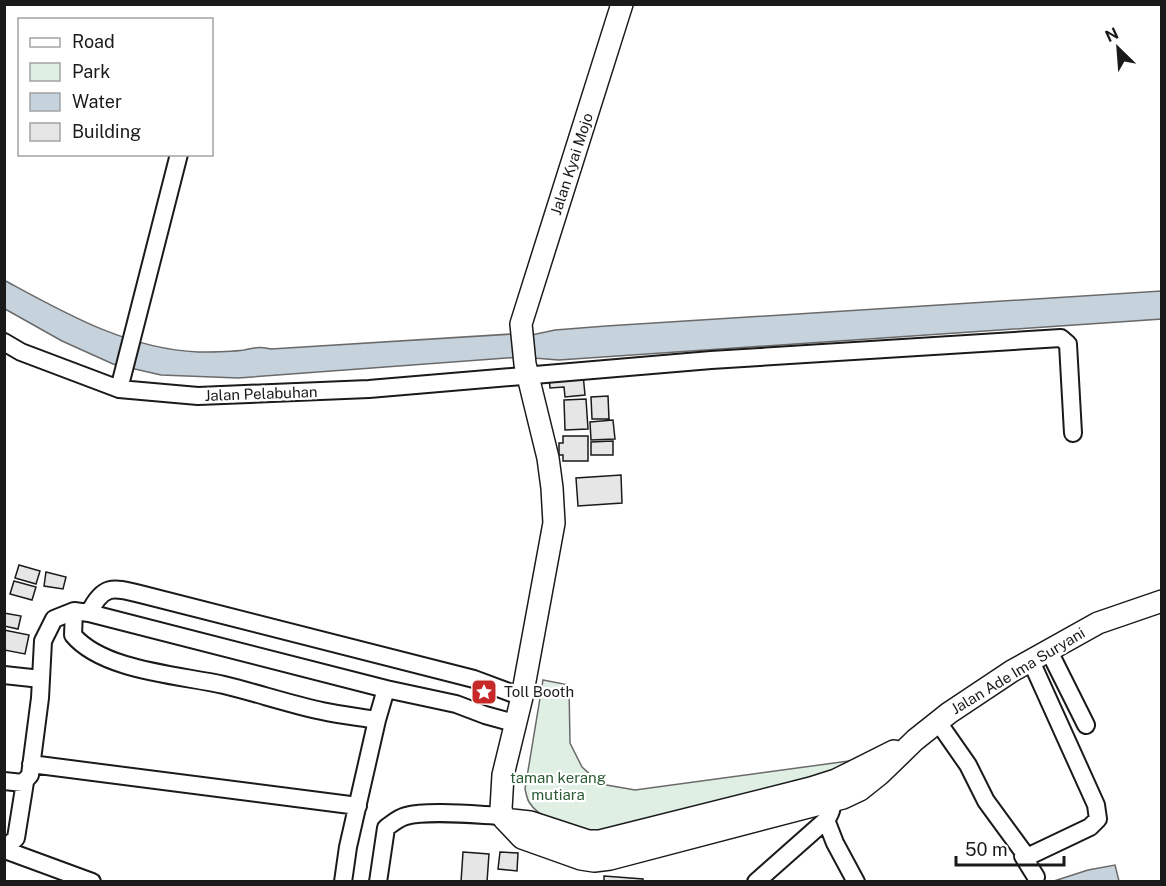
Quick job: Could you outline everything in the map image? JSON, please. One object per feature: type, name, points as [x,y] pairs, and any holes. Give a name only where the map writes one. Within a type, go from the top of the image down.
[{"type":"main road","name":"Jalan Kyai Mojo","points":[[526,370],[521,324],[622,4]]},
{"type":"main road","points":[[503,818],[501,809],[503,775],[522,697],[554,523],[548,458],[526,370]]},
{"type":"main road","name":"Jalan Ade Ima Suryani","points":[[503,818],[522,838],[581,859],[597,851],[610,859],[830,801],[860,790],[915,740],[1012,671],[1098,623],[1161,601]]},
{"type":"street","points":[[120,389],[178,156]]},
{"type":"street","name":"Jalan Pelabuhan","points":[[4,342],[32,356],[120,389],[198,396],[358,390],[526,370],[1061,338],[1068,344],[1073,434]]},
{"type":"street","points":[[92,882],[5,850],[16,838],[25,782],[30,775],[43,641],[54,619],[82,612],[103,592],[115,588],[474,679],[522,697]]},
{"type":"street","points":[[82,612],[456,704],[514,723]]},
{"type":"street","points":[[82,612],[73,635],[83,646],[107,658],[158,674],[222,685],[322,711],[377,720]]},
{"type":"street","points":[[1040,656],[1086,725]]},
{"type":"street","points":[[1024,855],[1029,856],[1090,827],[1098,819],[1098,812],[1057,716],[1040,656]]},
{"type":"street","points":[[4,675],[41,680]]},
{"type":"street","points":[[343,882],[377,720],[386,688]]},
{"type":"street","points":[[938,722],[968,765],[981,793],[1024,855],[1035,877]]},
{"type":"street","points":[[31,764],[358,806]]},
{"type":"street","points":[[4,781],[25,782]]},
{"type":"street","points":[[756,882],[830,801]]},
{"type":"street","points":[[830,801],[835,843],[856,882]]},
{"type":"street","points":[[378,882],[386,828],[395,820],[408,815],[422,814],[503,818]]},
{"type":"green space","name":"taman kerang mutiara","points":[[543,680],[569,685],[570,743],[582,767],[601,784],[635,790],[871,758],[829,778],[599,832],[571,826],[542,815],[528,801],[525,789]]},
{"type":"water","points":[[4,280],[50,305],[122,337],[146,344],[198,352],[512,334],[527,336],[555,330],[606,326],[1161,291],[1162,319],[559,360],[521,357],[238,378],[161,375],[113,364],[62,341],[5,309]]},
{"type":"water","points":[[1115,865],[1119,881],[1054,881],[1088,870]]},
{"type":"building","points":[[583,374],[585,395],[565,397],[564,387],[550,388],[549,378]]},
{"type":"building","points":[[608,396],[609,419],[592,419],[591,397]]},
{"type":"building","points":[[586,399],[588,429],[565,430],[564,400]]},
{"type":"building","points":[[613,420],[615,439],[591,440],[590,422]]},
{"type":"building","points":[[563,436],[588,436],[588,461],[563,461],[563,455],[559,455],[559,443],[563,443]]},
{"type":"building","points":[[613,441],[613,455],[591,455],[591,442]]},
{"type":"building","points":[[621,475],[622,503],[578,506],[576,478]]},
{"type":"building","points":[[19,565],[40,571],[36,584],[15,578]]},
{"type":"building","points":[[46,572],[66,577],[63,589],[44,586]]},
{"type":"building","points":[[14,581],[36,587],[32,600],[10,594]]},
{"type":"building","points":[[4,613],[21,616],[18,629],[4,626]]},
{"type":"building","points":[[4,630],[29,635],[25,654],[4,650]]},
{"type":"building","points":[[463,852],[489,854],[487,882],[461,882]]},
{"type":"building","points":[[500,852],[518,853],[517,871],[498,869]]},
{"type":"building","points":[[604,876],[643,879],[643,882],[604,882]]},
{"type":"place","name":"Toll Booth","points":[[484,692]]}]
